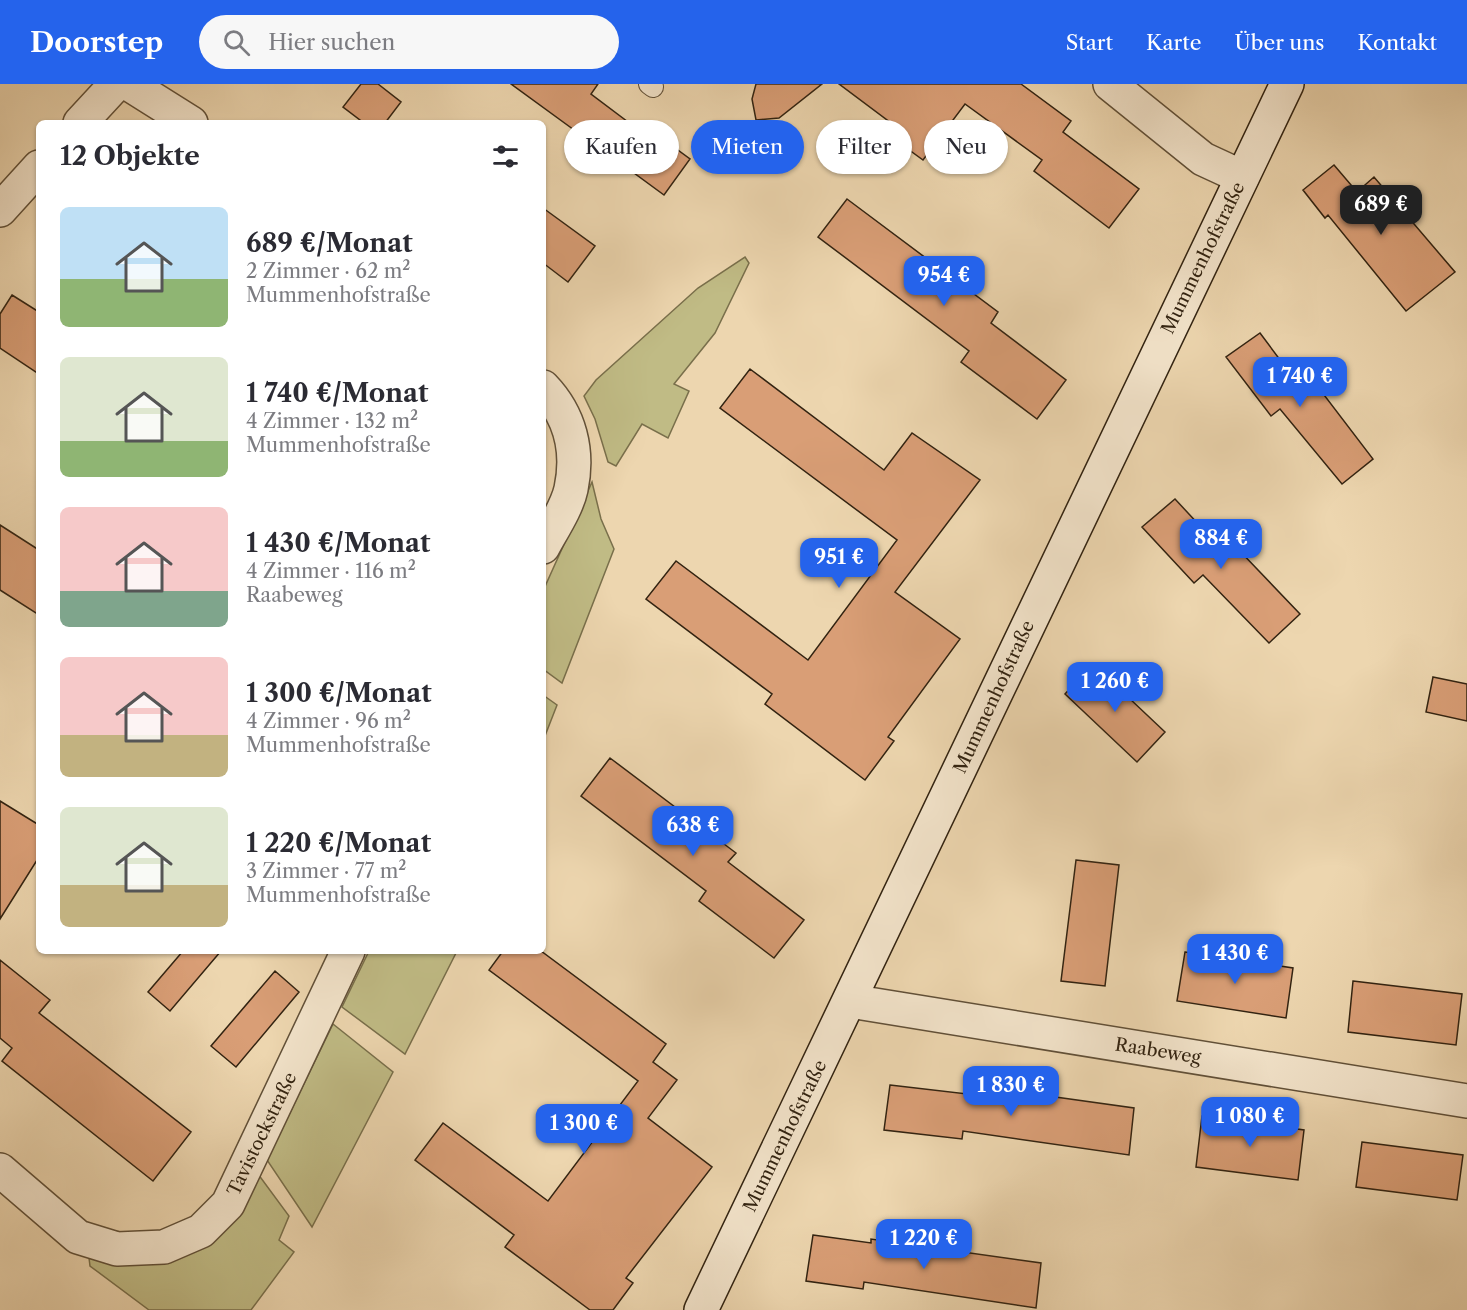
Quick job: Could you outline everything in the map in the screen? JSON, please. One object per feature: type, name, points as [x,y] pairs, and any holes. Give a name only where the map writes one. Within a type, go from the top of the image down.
[{"type":"street","points":[[83,120],[116,84]]},
{"type":"street","points":[[129,84],[186,120]]},
{"type":"street","points":[[1110,84],[1203,159],[1242,177]]},
{"type":"street","name":"Mummenhofstraße","points":[[701,1310],[1287,84]]},
{"type":"street","points":[[0,210],[36,171]]},
{"type":"street","points":[[546,390],[558,403],[575,446],[571,491],[546,541]]},
{"type":"street","name":"Tavistockstraße","points":[[0,1170],[78,1237],[117,1249],[164,1247],[201,1231],[228,1204],[347,954]]},
{"type":"street","name":"Raabeweg","points":[[850,1001],[1467,1101]]},
{"type":"shaded area","points":[[745,257],[749,263],[715,333],[674,384],[689,391],[668,438],[642,424],[616,466],[608,462],[595,419],[584,396],[596,380],[698,288]]},
{"type":"shaded area","points":[[592,482],[601,519],[614,549],[562,683],[546,671],[546,584]]},
{"type":"shaded area","points":[[546,697],[557,705],[546,733]]},
{"type":"shaded area","points":[[368,954],[455,954],[405,1054],[342,1007]]},
{"type":"shaded area","points":[[333,1024],[393,1072],[312,1227],[267,1160]]},
{"type":"shaded area","points":[[258,1174],[289,1216],[279,1240],[294,1252],[251,1310],[149,1310],[90,1266],[89,1258],[114,1264],[165,1262]]},
{"type":"building","points":[[361,84],[378,84],[401,102],[387,120],[360,120],[343,107]]},
{"type":"building","points":[[511,84],[598,84],[591,94],[625,120],[564,120],[564,123]]},
{"type":"building","points":[[756,84],[822,84],[779,118],[756,120],[752,99]]},
{"type":"building","points":[[839,84],[1021,84],[1071,121],[1063,132],[1139,189],[1109,228],[1034,171],[1042,160],[1008,135],[1008,120],[987,120],[965,104],[953,120],[924,120],[923,160],[912,152],[912,120],[887,120]]},
{"type":"building","points":[[679,151],[690,159],[664,195],[635,174],[679,174]]},
{"type":"building","points":[[1334,165],[1357,192],[1374,177],[1455,272],[1406,311],[1328,215],[1325,218],[1303,190]]},
{"type":"building","points":[[847,199],[998,312],[991,323],[1066,380],[1037,419],[961,362],[969,351],[818,237]]},
{"type":"building","points":[[546,210],[595,246],[568,282],[546,265]]},
{"type":"building","points":[[12,295],[36,310],[36,372],[0,348],[0,314]]},
{"type":"building","points":[[1260,333],[1304,392],[1315,383],[1373,459],[1342,484],[1280,409],[1271,416],[1226,357]]},
{"type":"building","points":[[750,369],[884,470],[912,433],[980,480],[895,592],[960,639],[888,737],[894,741],[865,780],[765,704],[772,694],[646,599],[676,561],[808,660],[897,540],[720,408]]},
{"type":"building","points":[[1175,499],[1227,555],[1236,547],[1300,614],[1269,643],[1203,575],[1194,583],[1142,527]]},
{"type":"building","points":[[0,525],[36,548],[36,613],[0,590]]},
{"type":"building","points":[[1093,664],[1165,732],[1137,762],[1065,694]]},
{"type":"building","points":[[1433,677],[1467,684],[1467,721],[1426,712]]},
{"type":"building","points":[[610,758],[736,853],[728,862],[804,920],[774,958],[699,901],[706,891],[581,796]]},
{"type":"building","points":[[0,801],[36,823],[36,862],[0,919]]},
{"type":"building","points":[[1076,860],[1119,865],[1105,986],[1061,981]]},
{"type":"building","points":[[1185,952],[1293,968],[1286,1018],[1177,1001]]},
{"type":"building","points":[[180,954],[218,954],[170,1011],[148,992]]},
{"type":"building","points":[[501,954],[545,954],[666,1044],[653,1062],[677,1080],[648,1118],[712,1167],[626,1278],[633,1283],[613,1310],[590,1310],[505,1247],[514,1235],[415,1160],[443,1123],[548,1201],[638,1081],[489,970]]},
{"type":"building","points":[[0,960],[50,1000],[39,1013],[191,1132],[153,1181],[2,1061],[12,1048],[0,1038]]},
{"type":"building","points":[[275,971],[299,992],[236,1067],[211,1046]]},
{"type":"building","points":[[1353,981],[1462,994],[1456,1045],[1348,1032]]},
{"type":"building","points":[[890,1085],[967,1094],[969,1085],[1134,1108],[1129,1155],[963,1131],[962,1139],[884,1130]]},
{"type":"building","points":[[1202,1116],[1304,1130],[1298,1180],[1196,1167]]},
{"type":"building","points":[[1362,1142],[1463,1155],[1457,1200],[1356,1187]]},
{"type":"building","points":[[813,1235],[871,1243],[871,1239],[1041,1263],[1036,1308],[864,1282],[863,1289],[806,1281]]}]
